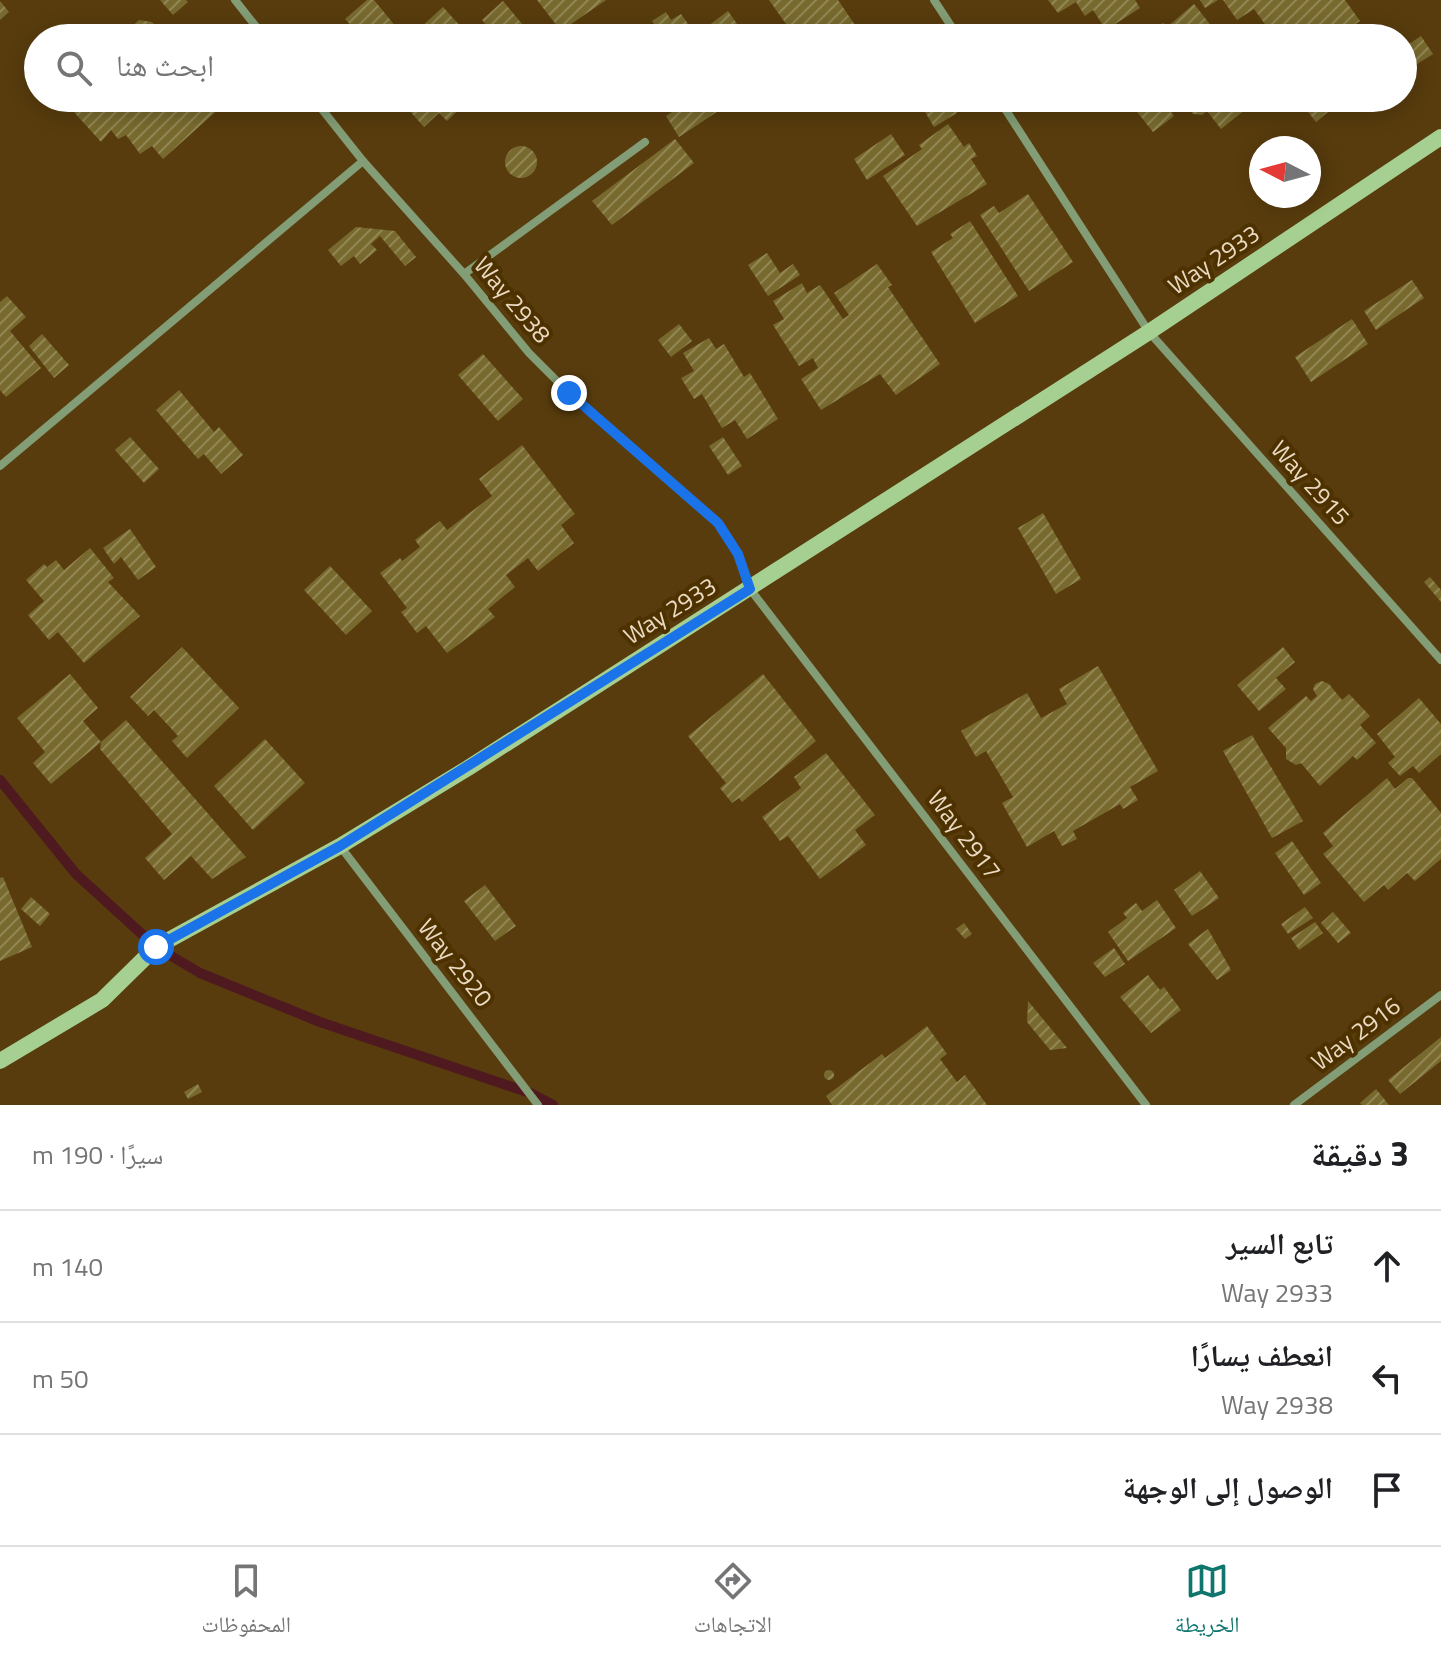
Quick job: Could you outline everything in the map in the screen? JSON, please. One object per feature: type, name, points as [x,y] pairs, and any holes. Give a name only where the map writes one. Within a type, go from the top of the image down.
[{"type":"street","points":[[235,0],[254,24]]},
{"type":"street","points":[[934,0],[950,24]]},
{"type":"street","name":"Way 2938","points":[[324,112],[529,353],[569,393],[718,523],[738,554],[750,589]]},
{"type":"street","name":"Way 2915","points":[[1007,112],[1149,332],[1441,660]]},
{"type":"street","name":"Way 2933","points":[[0,1061],[102,1000],[156,947],[340,846],[750,589],[1149,332],[1441,137]]},
{"type":"street","points":[[464,274],[645,142]]},
{"type":"street","points":[[0,466],[363,161]]},
{"type":"street","name":"Way 2917","points":[[750,589],[1146,1105]]},
{"type":"street","name":"Way 2920","points":[[340,846],[538,1105]]},
{"type":"street","name":"Way 2916","points":[[1294,1105],[1441,995]]},
{"type":"building","points":[[160,0],[186,0],[188,2],[173,15]]},
{"type":"building","points":[[367,0],[374,0],[394,24],[350,24],[345,19]]},
{"type":"building","points":[[537,0],[606,0],[571,24],[556,24]]},
{"type":"building","points":[[769,0],[838,0],[854,24],[786,24]]},
{"type":"building","points":[[1048,0],[1135,0],[1140,8],[1115,24],[1102,24],[1093,10],[1085,16],[1076,2],[1058,13]]},
{"type":"building","points":[[1200,0],[1218,0],[1205,8]]},
{"type":"building","points":[[1223,0],[1345,0],[1360,21],[1356,24],[1265,24],[1254,9],[1237,20]]},
{"type":"building","points":[[0,1],[9,12],[0,20]]},
{"type":"building","points":[[503,1],[522,24],[485,24],[482,20]]},
{"type":"building","points":[[1194,4],[1210,24],[1171,24]]},
{"type":"building","points":[[443,7],[458,24],[424,24]]},
{"type":"building","points":[[728,11],[737,24],[711,24]]},
{"type":"building","points":[[666,12],[671,20],[681,14],[688,24],[654,24],[652,21]]},
{"type":"building","points":[[139,20],[154,24],[135,24]]},
{"type":"building","points":[[1421,36],[1433,54],[1417,64],[1417,39]]},
{"type":"building","points":[[74,112],[215,112],[163,159],[152,146],[140,154],[126,135],[118,139],[111,130],[101,142]]},
{"type":"building","points":[[411,112],[456,112],[447,121],[439,113],[424,127]]},
{"type":"building","points":[[672,112],[717,112],[679,137],[666,116]]},
{"type":"building","points":[[925,112],[957,113],[934,127]]},
{"type":"building","points":[[1137,112],[1171,112],[1174,116],[1153,132]]},
{"type":"building","points":[[1208,112],[1242,112],[1221,129]]},
{"type":"building","points":[[1308,112],[1328,112],[1316,122]]},
{"type":"building","points":[[948,124],[964,147],[969,143],[977,156],[971,159],[987,184],[917,226],[883,176],[922,149],[919,145]]},
{"type":"building","points":[[891,134],[905,155],[867,180],[854,159]]},
{"type":"building","points":[[675,139],[694,163],[612,225],[592,201]]},
{"type":"building","points":[[521,146],[532,151],[537,162],[532,173],[521,178],[510,173],[505,162],[510,151]]},
{"type":"building","points":[[1028,194],[1073,262],[1029,291],[980,215],[994,206],[999,213]]},
{"type":"building","points":[[970,221],[1018,296],[975,323],[931,252],[953,238],[950,234]]},
{"type":"building","points":[[356,227],[395,231],[416,257],[405,266],[380,236],[371,244],[377,250],[360,264],[354,256],[341,266],[328,250]]},
{"type":"building","points":[[767,253],[780,273],[793,264],[800,275],[768,296],[748,265]]},
{"type":"building","points":[[877,264],[892,285],[888,287],[940,364],[896,395],[880,374],[821,410],[801,379],[818,368],[813,358],[799,366],[773,325],[784,319],[773,301],[802,283],[807,293],[820,285],[843,319],[849,315],[834,293]]},
{"type":"building","points":[[1412,280],[1424,298],[1376,330],[1364,311]]},
{"type":"building","points":[[7,296],[26,317],[10,331],[41,368],[6,397],[0,390],[0,302]]},
{"type":"building","points":[[1352,319],[1368,344],[1311,382],[1295,357]]},
{"type":"building","points":[[679,324],[692,341],[671,357],[658,340]]},
{"type":"building","points":[[42,334],[69,365],[54,378],[29,346]]},
{"type":"building","points":[[709,338],[716,349],[724,344],[744,377],[750,373],[778,419],[747,439],[735,420],[722,428],[702,394],[694,399],[681,378],[694,371],[683,353]]},
{"type":"building","points":[[483,354],[523,399],[498,421],[458,375]]},
{"type":"building","points":[[179,390],[214,432],[219,427],[243,455],[221,474],[204,454],[198,459],[156,410]]},
{"type":"building","points":[[130,437],[159,469],[144,483],[115,450]]},
{"type":"building","points":[[723,437],[742,466],[728,475],[709,446]]},
{"type":"building","points":[[522,445],[575,514],[561,525],[574,543],[538,571],[528,558],[506,575],[515,587],[488,609],[495,617],[447,653],[426,626],[417,633],[401,612],[407,608],[380,573],[420,547],[415,540],[440,521],[447,530],[492,496],[479,479]]},
{"type":"building","points":[[1043,513],[1081,579],[1056,594],[1018,528]]},
{"type":"building","points":[[130,529],[156,567],[138,580],[121,557],[114,564],[103,548]]},
{"type":"building","points":[[90,548],[114,578],[108,582],[140,616],[84,663],[58,632],[49,640],[28,615],[44,601],[26,580],[44,564],[47,567],[56,560],[64,570]]},
{"type":"building","points":[[330,566],[372,611],[346,635],[304,590]]},
{"type":"building","points":[[1430,577],[1441,590],[1441,602],[1424,582]]},
{"type":"building","points":[[182,647],[239,708],[187,758],[172,741],[178,736],[154,710],[148,716],[130,697]]},
{"type":"building","points":[[1283,647],[1295,662],[1276,678],[1286,689],[1259,711],[1237,685]]},
{"type":"building","points":[[1098,666],[1158,771],[1130,787],[1138,800],[1123,809],[1120,804],[1073,831],[1077,839],[1062,846],[1054,831],[1027,847],[1002,803],[1013,797],[986,751],[976,757],[961,731],[1027,693],[1041,718],[1067,704],[1059,689]]},
{"type":"building","points":[[70,674],[98,708],[83,721],[101,742],[51,784],[33,763],[45,752],[17,718]]},
{"type":"building","points":[[763,674],[816,741],[742,802],[739,798],[732,803],[720,788],[726,783],[688,736]]},
{"type":"building","points":[[1322,681],[1329,684],[1342,700],[1349,694],[1370,716],[1360,725],[1376,743],[1357,760],[1353,756],[1320,786],[1301,763],[1296,765],[1286,759],[1286,748],[1268,728],[1306,696],[1311,701],[1317,696],[1313,689],[1315,684]]},
{"type":"building","points":[[1419,698],[1441,724],[1441,754],[1419,773],[1413,766],[1400,776],[1388,763],[1395,757],[1377,734]]},
{"type":"building","points":[[126,720],[246,857],[212,879],[191,856],[164,880],[145,858],[172,834],[100,749],[101,742]]},
{"type":"building","points":[[1252,735],[1303,821],[1272,838],[1223,751]]},
{"type":"building","points":[[265,739],[305,783],[253,830],[214,786]]},
{"type":"building","points":[[826,753],[875,815],[855,830],[866,845],[820,879],[788,836],[780,841],[762,817],[801,788],[794,777]]},
{"type":"building","points":[[1387,778],[1395,789],[1412,778],[1441,813],[1441,859],[1415,881],[1407,873],[1388,890],[1384,885],[1364,902],[1323,854],[1333,846],[1323,833]]},
{"type":"building","points":[[1292,841],[1321,883],[1304,895],[1275,853]]},
{"type":"building","points":[[1200,871],[1219,898],[1192,916],[1174,890]]},
{"type":"building","points":[[3,877],[32,947],[0,961],[0,878]]},
{"type":"building","points":[[485,885],[516,926],[495,941],[464,901]]},
{"type":"building","points":[[31,897],[50,914],[40,926],[21,909]]},
{"type":"building","points":[[1157,900],[1176,928],[1128,961],[1108,932],[1127,918],[1123,913],[1136,903],[1142,911]]},
{"type":"building","points":[[1305,907],[1313,918],[1288,934],[1281,924]]},
{"type":"building","points":[[1333,912],[1351,933],[1338,943],[1321,923]]},
{"type":"building","points":[[1315,922],[1323,933],[1299,950],[1291,938]]},
{"type":"building","points":[[964,923],[972,934],[965,939],[956,929]]},
{"type":"building","points":[[1208,929],[1231,970],[1217,980],[1188,944]]},
{"type":"building","points":[[1114,948],[1125,964],[1105,977],[1093,963]]},
{"type":"building","points":[[1148,975],[1160,990],[1164,987],[1181,1010],[1151,1033],[1120,997]]},
{"type":"building","points":[[1028,1001],[1067,1048],[1050,1050],[1027,1022]]},
{"type":"building","points":[[927,1026],[947,1054],[940,1059],[957,1082],[965,1075],[987,1105],[832,1105],[826,1096],[882,1054],[885,1058]]},
{"type":"building","points":[[1441,1037],[1441,1061],[1400,1094],[1388,1080]]},
{"type":"building","points":[[829,1070],[834,1075],[829,1080],[824,1075]]},
{"type":"building","points":[[198,1084],[202,1092],[188,1099],[184,1092]]},
{"type":"building","points":[[1376,1089],[1389,1105],[1360,1103]]},
{"type":"waterway","points":[[0,780],[76,874],[156,947],[200,973],[320,1022],[530,1093],[553,1105]]},
{"type":"route","points":[[156,947],[340,846],[750,589],[738,554],[718,523],[569,393]]}]
